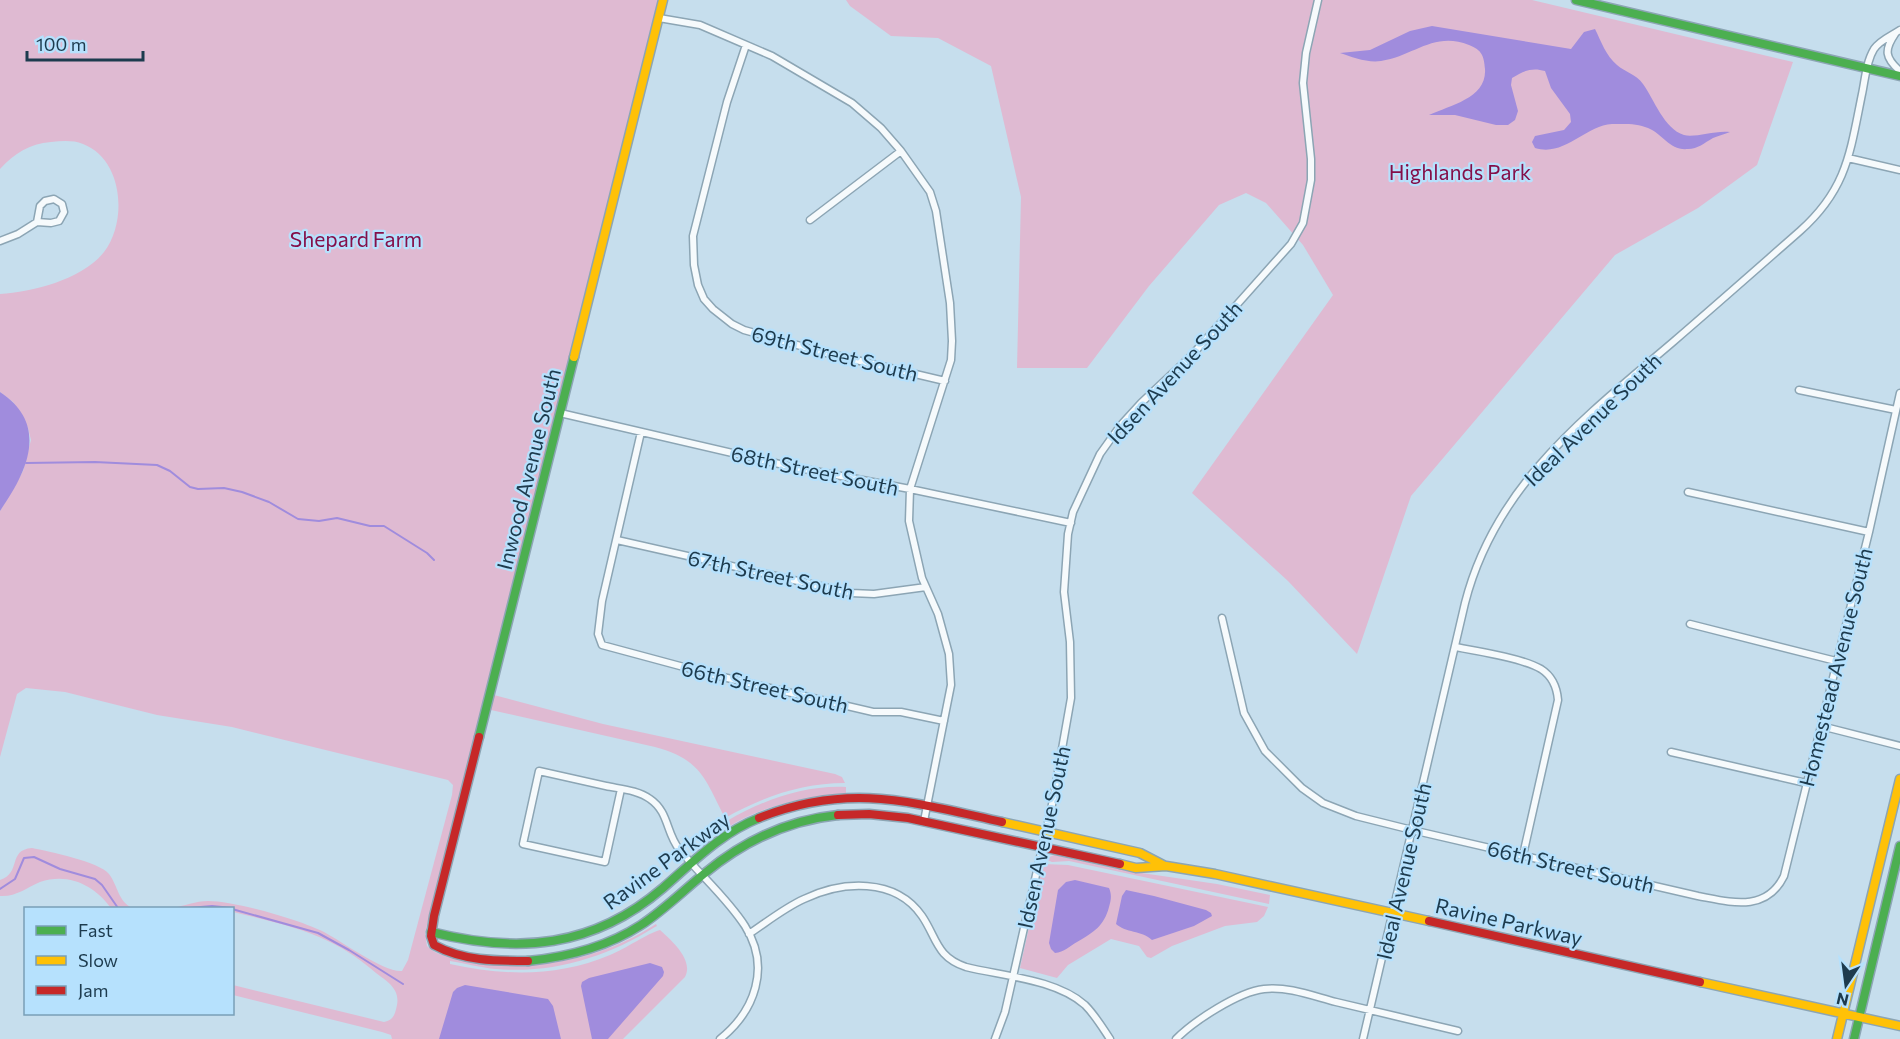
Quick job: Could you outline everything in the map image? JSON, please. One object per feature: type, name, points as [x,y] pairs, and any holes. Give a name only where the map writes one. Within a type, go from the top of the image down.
[{"type":"street","name":"Inwood Avenue South","points":[[431,932],[663,0]]},
{"type":"street","name":"Idsen Avenue South","points":[[995,1039],[1003,1020],[1042,848],[1071,698],[1070,642],[1064,592],[1068,534],[1073,512],[1100,454],[1120,426],[1192,355],[1291,244],[1303,223],[1311,170],[1303,82],[1306,53],[1318,0]]},
{"type":"street","points":[[1576,0],[1900,76]]},
{"type":"street","points":[[659,18],[700,25],[772,56],[852,103],[881,128],[901,151],[930,192],[936,212],[950,303],[951,360],[910,489],[909,521],[922,578],[938,614],[949,654],[951,685],[924,821]]},
{"type":"street","points":[[1868,69],[1873,50],[1883,40],[1898,32]]},
{"type":"street","points":[[1898,32],[1888,44],[1887,53],[1892,64],[1900,71]]},
{"type":"street","name":"69th Street South","points":[[746,45],[727,102],[693,236],[694,266],[702,295],[713,309],[744,330],[822,352],[945,381]]},
{"type":"street","name":"Ideal Avenue South","points":[[1363,1039],[1470,584],[1477,563],[1503,512],[1541,462],[1611,395],[1818,214],[1835,190],[1848,158],[1868,69]]},
{"type":"street","points":[[810,220],[901,151]]},
{"type":"street","points":[[1848,158],[1900,170]]},
{"type":"street","points":[[0,241],[15,236],[37,222],[51,224],[59,221],[64,212],[62,204],[54,199],[44,201],[40,207],[37,222]]},
{"type":"street","points":[[1799,390],[1896,410]]},
{"type":"street","name":"Homestead Avenue South","points":[[1729,902],[1744,904],[1752,902],[1779,887],[1784,876],[1869,532],[1900,393]]},
{"type":"street","name":"68th Street South","points":[[560,413],[788,466],[1071,523]]},
{"type":"street","points":[[617,540],[641,432]]},
{"type":"street","points":[[1688,492],[1869,532]]},
{"type":"street","name":"67th Street South","points":[[617,540],[851,593],[874,594],[926,587]]},
{"type":"street","name":"66th Street South","points":[[617,540],[602,601],[598,631],[598,639],[602,645],[612,650],[873,712],[901,712],[944,721]]},
{"type":"street","name":"66th Street South","points":[[1222,618],[1244,713],[1265,751],[1302,788],[1323,803],[1356,816],[1413,830],[1729,902]]},
{"type":"street","points":[[1690,624],[1836,661]]},
{"type":"street","points":[[1455,647],[1511,659],[1541,669],[1557,689],[1558,700],[1522,855]]},
{"type":"street","points":[[1821,726],[1900,746]]},
{"type":"street","points":[[1671,752],[1806,783]]},
{"type":"street","points":[[621,789],[605,862],[523,844],[539,771],[621,789],[643,795],[659,807],[666,817],[676,844],[740,919],[749,934],[757,962],[754,993],[742,1017],[720,1039]]},
{"type":"street","points":[[1837,1039],[1900,779]]},
{"type":"street","name":"Ravine Parkway","points":[[1166,866],[1140,853],[927,806],[872,797],[838,798],[813,802],[750,822],[723,838],[627,915],[572,939],[527,945],[493,945],[431,932],[431,940],[436,946],[462,956],[500,961],[540,960],[572,954],[601,945],[639,926],[660,912],[725,856],[752,840],[805,820],[868,814],[924,821],[1136,868],[1166,866],[1215,874],[1900,1026]]},
{"type":"street","points":[[1854,1039],[1900,846]]},
{"type":"street","points":[[749,934],[790,907],[817,894],[845,887],[877,887],[897,894],[915,907],[937,945],[951,960],[966,967],[1048,986],[1071,995],[1090,1011],[1110,1039]]},
{"type":"street","points":[[1176,1039],[1231,1000],[1264,989],[1288,990],[1458,1031]]},
{"type":"green space","name":"Shepard Farm","points":[[0,0],[659,0],[425,933],[427,946],[440,954],[489,964],[514,965],[564,961],[588,955],[612,947],[656,924],[657,926],[618,947],[559,966],[517,970],[485,968],[450,961],[450,964],[490,971],[551,971],[610,955],[660,930],[676,945],[684,958],[687,964],[685,977],[623,1039],[392,1039],[391,1035],[382,1032],[234,995],[234,985],[384,1022],[394,1016],[397,999],[392,986],[360,960],[319,937],[282,924],[234,912],[234,907],[176,907],[208,901],[234,904],[267,912],[313,927],[374,962],[402,971],[408,960],[452,795],[453,785],[448,780],[232,727],[157,715],[65,692],[26,688],[17,694],[0,757],[0,511],[23,471],[31,440],[21,413],[13,402],[0,392],[0,294],[42,287],[71,277],[95,261],[112,239],[116,224],[118,192],[107,163],[83,144],[71,141],[43,143],[29,147],[11,158],[0,169]]},
{"type":"green space","name":"Highlands Park","points":[[846,0],[1532,0],[1793,62],[1757,165],[1698,208],[1615,255],[1411,496],[1357,654],[1288,581],[1192,493],[1333,295],[1303,245],[1266,203],[1246,193],[1219,205],[1149,286],[1087,368],[1017,368],[1021,197],[991,66],[938,38],[891,36],[850,6]]},
{"type":"green space","points":[[494,695],[603,724],[835,774],[842,777],[845,783],[813,786],[783,793],[725,818],[700,772],[683,758],[655,747],[491,710]]},
{"type":"green space","points":[[830,787],[846,787],[846,793],[771,807],[730,826],[727,821],[784,795]]},
{"type":"green space","points":[[32,848],[95,865],[109,874],[124,901],[130,907],[110,907],[89,887],[61,879],[40,882],[16,894],[0,896],[0,880],[11,872],[17,857],[24,850]]},
{"type":"green space","points":[[1054,855],[1128,871],[1217,884],[1270,895],[1269,904],[1069,861],[1052,862],[1045,859]]},
{"type":"green space","points":[[1043,864],[1068,865],[1268,907],[1264,916],[1257,922],[1225,926],[1172,946],[1151,958],[1147,957],[1139,946],[1111,939],[1068,965],[1057,978],[1020,968]]},
{"type":"shaded area","points":[[1432,26],[1571,49],[1584,32],[1595,29],[1613,61],[1640,81],[1665,120],[1677,132],[1689,136],[1730,132],[1695,148],[1682,149],[1671,145],[1644,126],[1612,124],[1592,130],[1556,148],[1546,150],[1535,148],[1532,142],[1535,136],[1564,130],[1571,122],[1570,114],[1551,88],[1545,71],[1528,70],[1512,78],[1511,85],[1518,111],[1515,120],[1508,125],[1496,125],[1455,115],[1429,115],[1457,104],[1474,94],[1480,87],[1484,79],[1484,60],[1480,51],[1469,45],[1457,41],[1434,43],[1381,61],[1370,61],[1340,53],[1370,50],[1410,31]]},
{"type":"shaded area","points":[[0,392],[15,405],[25,419],[29,434],[29,449],[18,481],[0,511]]},
{"type":"shaded area","points":[[1075,880],[1109,888],[1110,904],[1098,928],[1067,949],[1055,953],[1049,943],[1058,890],[1066,882]]},
{"type":"shaded area","points":[[1126,890],[1206,910],[1212,916],[1194,926],[1152,940],[1116,924],[1122,896]]},
{"type":"shaded area","points":[[650,963],[662,967],[663,976],[608,1039],[592,1039],[582,982],[589,978]]},
{"type":"shaded area","points":[[465,985],[548,999],[553,1006],[561,1039],[439,1039],[453,992]]},
{"type":"waterway","points":[[26,463],[95,462],[157,465],[170,471],[190,487],[224,488],[242,492],[269,502],[298,519],[319,521],[337,518],[370,526],[384,526],[427,553],[434,560]]},
{"type":"waterway","points":[[0,889],[15,879],[24,858],[34,857],[60,869],[95,879],[117,907]]},
{"type":"waterway","points":[[200,907],[222,907]]},
{"type":"waterway","points":[[234,910],[318,933],[403,984]]},
{"type":"traffic: fast","points":[[1576,0],[1900,76]]},
{"type":"traffic: fast","points":[[479,737],[574,357]]},
{"type":"traffic: fast","points":[[528,961],[572,954],[628,933],[666,906],[705,873],[751,842],[784,827],[838,815]]},
{"type":"traffic: fast","points":[[431,932],[463,939],[524,944],[553,941],[582,934],[637,908],[720,840],[759,818]]},
{"type":"traffic: fast","points":[[1854,1039],[1900,846]]},
{"type":"traffic: slow","points":[[574,357],[663,0]]},
{"type":"traffic: slow","points":[[1837,1039],[1900,779]]},
{"type":"traffic: slow","points":[[1002,822],[1140,853],[1165,866]]},
{"type":"traffic: slow","points":[[1120,864],[1136,868],[1166,866],[1215,874],[1429,921]]},
{"type":"traffic: slow","points":[[1700,982],[1900,1026]]},
{"type":"traffic: jam","points":[[479,737],[431,936],[434,945],[456,954],[492,960],[528,961]]},
{"type":"traffic: jam","points":[[759,818],[792,807],[852,798],[909,802],[1002,822]]},
{"type":"traffic: jam","points":[[838,815],[869,814],[908,818],[1120,864]]},
{"type":"traffic: jam","points":[[1429,921],[1700,982]]}]
